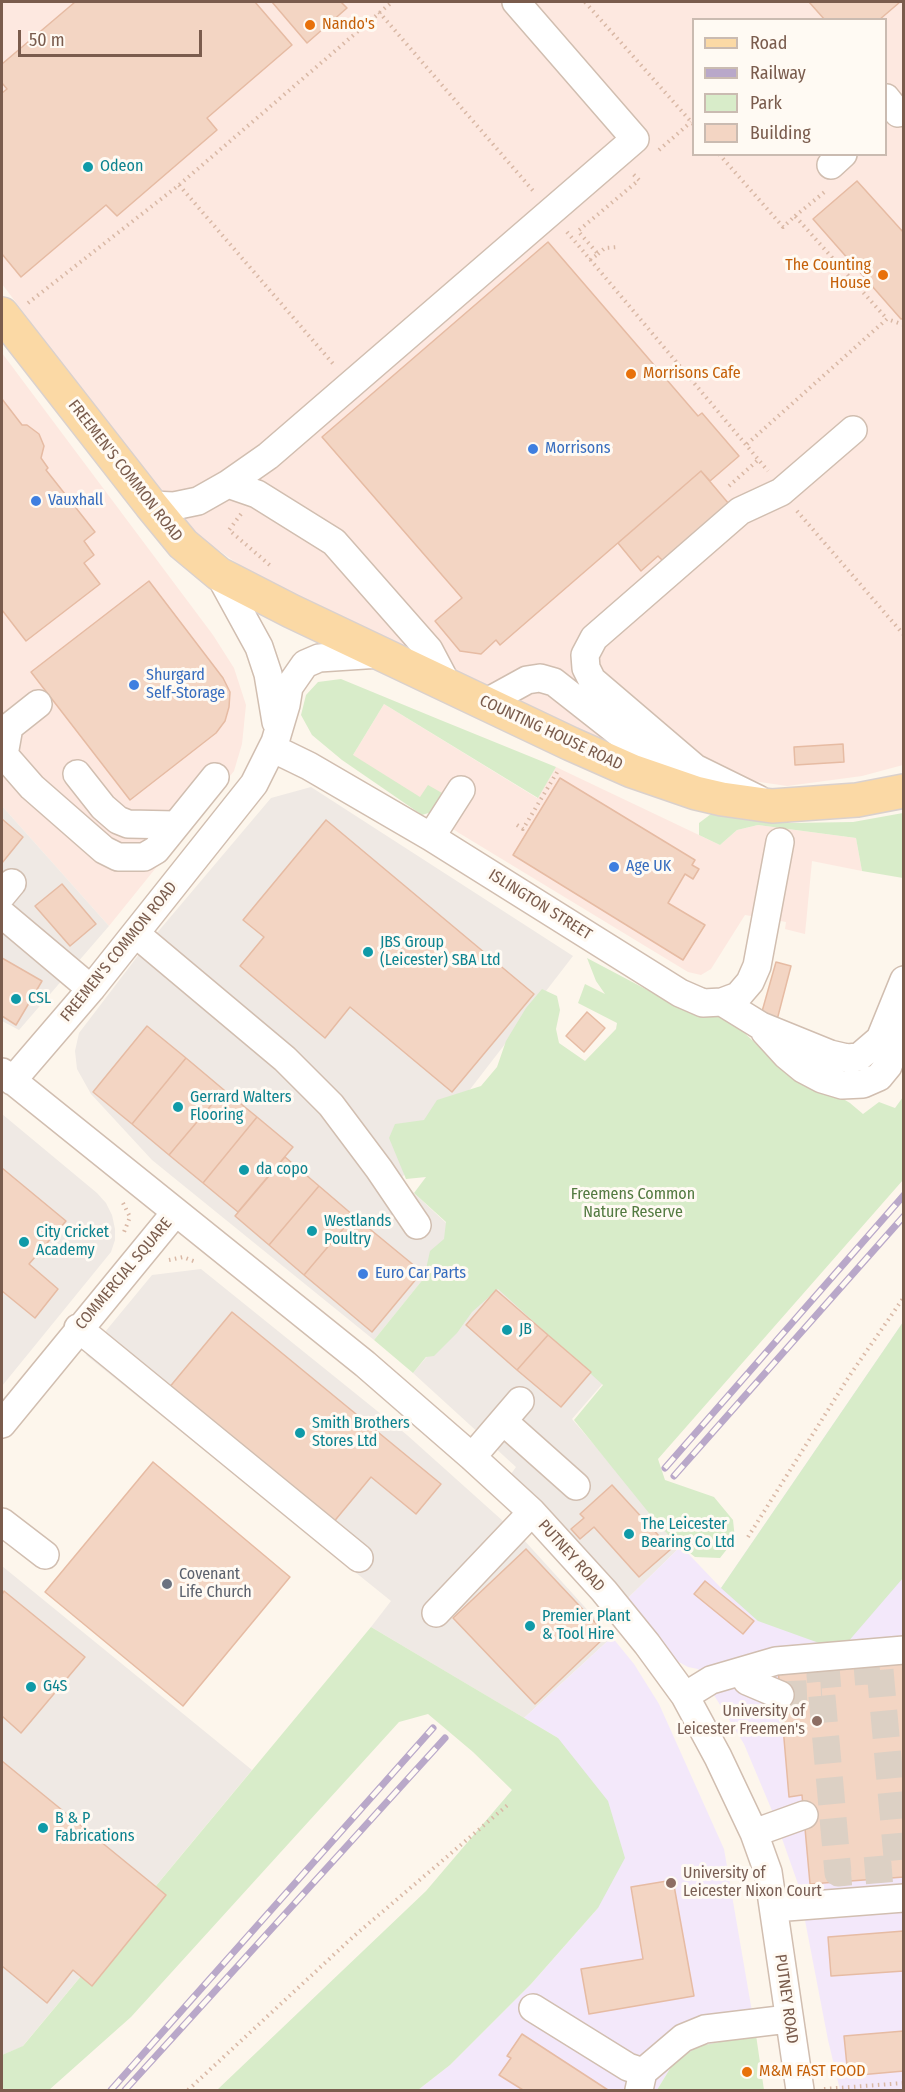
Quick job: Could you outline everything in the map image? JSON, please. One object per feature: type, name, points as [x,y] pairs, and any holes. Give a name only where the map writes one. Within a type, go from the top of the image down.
[{"type":"main road","name":"FREEMEN'S COMMON ROAD","points":[[4,317],[183,544],[219,574]]},
{"type":"main road","name":"COUNTING HOUSE ROAD","points":[[219,574],[275,604],[572,744],[633,771],[696,793],[772,806],[857,800],[903,791]]},
{"type":"street","points":[[151,505],[174,506],[198,501],[228,484],[268,456],[635,139],[516,2]]},
{"type":"street","points":[[772,806],[695,768],[592,680],[586,668],[585,655],[594,638],[740,511],[781,492],[853,430]]},
{"type":"street","points":[[228,484],[257,494],[333,542],[429,650],[448,686]]},
{"type":"street","name":"FREEMEN'S COMMON ROAD","points":[[219,574],[259,647],[268,674],[275,739]]},
{"type":"street","name":"FREEMEN'S COMMON ROAD","points":[[7,1077],[92,989],[254,784],[275,739],[289,687],[305,664],[319,658],[380,654]]},
{"type":"street","points":[[487,702],[527,680],[540,678],[554,682],[696,793]]},
{"type":"street","points":[[38,704],[9,727],[4,755],[32,787],[104,850],[118,857],[144,857],[156,850],[215,777]]},
{"type":"street","name":"ISLINGTON STREET","points":[[275,739],[309,766],[431,837],[680,993],[703,1003],[722,1002]]},
{"type":"street","points":[[77,774],[104,807],[118,820],[128,824],[179,821],[210,840]]},
{"type":"street","points":[[431,837],[461,790]]},
{"type":"street","points":[[722,1002],[738,996],[750,982],[757,966],[780,842]]},
{"type":"street","points":[[2,914],[92,989]]},
{"type":"street","points":[[136,933],[285,1059],[332,1105],[417,1225]]},
{"type":"street","points":[[722,1002],[761,1026],[830,1054],[847,1058],[859,1057],[880,1039],[903,980]]},
{"type":"street","points":[[761,1026],[786,1055],[803,1069],[822,1079],[842,1085],[863,1084],[879,1077],[888,1065],[903,1025]]},
{"type":"street","name":"COMMERCIAL SQUARE","points":[[2,1424],[78,1328],[175,1213],[7,1077]]},
{"type":"street","name":"PUTNEY ROAD","points":[[175,1213],[365,1364],[532,1512],[611,1600],[685,1696],[718,1757],[754,1833],[768,1872],[788,2019],[807,2090]]},
{"type":"street","points":[[78,1328],[359,1558]]},
{"type":"street","points":[[472,1457],[520,1401]]},
{"type":"street","points":[[503,1421],[576,1486]]},
{"type":"street","points":[[436,1613],[532,1512]]},
{"type":"street","points":[[2,1522],[45,1555]]},
{"type":"street","points":[[685,1696],[711,1680],[738,1677],[776,1661],[903,1650]]},
{"type":"street","points":[[738,1677],[780,1686]]},
{"type":"street","points":[[754,1833],[804,1815]]},
{"type":"street","points":[[774,1908],[903,1899]]},
{"type":"street","points":[[533,2008],[628,2067],[641,2081],[665,2051],[683,2038],[705,2029],[788,2019]]},
{"type":"path","points":[[4,317],[179,185],[392,2]]},
{"type":"path","points":[[585,2],[692,124]]},
{"type":"path","points":[[379,12],[747,444],[768,469],[770,480],[903,635]]},
{"type":"path","points":[[721,156],[783,227],[795,216],[887,319],[903,325]]},
{"type":"path","points":[[598,254],[578,231],[639,180],[632,173]]},
{"type":"path","points":[[179,185],[352,385]]},
{"type":"path","points":[[591,260],[605,248],[618,247]]},
{"type":"path","points":[[747,444],[887,319]]},
{"type":"path","points":[[517,825],[523,829],[538,809],[572,744]]},
{"type":"path","points":[[748,1537],[850,1376],[903,1298]]},
{"type":"path","points":[[188,2091],[354,1936],[510,1803]]},
{"type":"path","points":[[807,2090],[903,2083]]},
{"type":"shaded area","points":[[2,2],[903,2],[903,765],[862,776],[787,786],[685,771],[611,747],[252,574],[186,527],[2,284]]},
{"type":"shaded area","points":[[2,353],[213,635],[234,668],[246,705],[242,744],[234,771],[109,926],[2,806]]},
{"type":"shaded area","points":[[384,704],[537,798],[556,767],[720,845],[737,830],[758,825],[856,838],[862,871],[812,861],[805,934],[785,929],[786,922],[745,915],[711,969],[701,975],[688,972],[459,833],[350,760]]},
{"type":"shaded area","points":[[311,787],[573,956],[400,1180],[459,1235],[374,1340],[152,1160],[91,1094],[77,1069],[75,1051],[79,1033],[140,953],[271,798]]},
{"type":"shaded area","points":[[2,806],[109,926],[19,1030],[2,1021]]},
{"type":"shaded area","points":[[2,1114],[106,1203],[112,1215],[115,1240],[111,1252],[2,1386]]},
{"type":"shaded area","points":[[201,1269],[407,1435],[523,1539],[612,1637],[524,1718],[371,1627],[391,1601],[86,1355],[152,1275]]},
{"type":"shaded area","points":[[491,1281],[605,1381],[572,1419],[681,1546],[628,1598],[569,1532],[511,1474],[516,1467],[413,1373]]},
{"type":"shaded area","name":"University of Leicester Freemen's","points":[[903,1322],[903,2090],[840,2090],[798,1884],[773,1813],[744,1744],[698,1669],[677,1661],[628,1598],[681,1546],[721,1588]]},
{"type":"shaded area","points":[[2,1566],[252,1770],[22,2047],[2,2055]]},
{"type":"shaded area","name":"University of Leicester Nixon Court","points":[[612,1637],[634,1664],[659,1704],[724,1849],[756,2035],[674,2062],[657,2090],[418,2090],[450,2065],[531,1984],[598,1908],[558,1738],[524,1718]]},
{"type":"green space","points":[[341,679],[556,767],[538,798],[384,704],[353,755],[420,797],[428,785],[442,793],[435,811],[422,815],[342,760],[312,735],[301,715],[306,695],[318,682]]},
{"type":"green space","points":[[903,813],[903,878],[862,871],[856,838],[758,825],[737,830],[720,845],[699,835],[699,823],[711,814],[791,823],[853,822]]},
{"type":"green space","name":"Freemens Common Nature Reserve","points":[[587,958],[689,1012],[724,1014],[766,1053],[850,1103],[863,1114],[879,1102],[895,1108],[903,1097],[903,1180],[658,1459],[665,1480],[714,1497],[733,1520],[735,1539],[720,1558],[695,1557],[672,1539],[649,1513],[574,1420],[603,1385],[498,1289],[472,1312],[457,1333],[434,1356],[426,1357],[413,1373],[374,1340],[424,1278],[430,1251],[444,1239],[446,1222],[414,1193],[426,1177],[406,1179],[389,1138],[395,1124],[424,1120],[437,1100],[481,1086],[497,1067],[506,1041],[526,1008],[542,989],[557,996],[560,1010],[556,1029],[559,1043],[585,1061],[616,1029],[617,1023],[578,1003],[585,984],[605,994],[596,981]]},
{"type":"green space","points":[[903,1322],[903,1578],[847,1643],[819,1643],[758,1621],[721,1588]]},
{"type":"green space","points":[[371,1627],[558,1738],[608,1801],[625,1858],[598,1908],[531,1984],[450,2065],[418,2090],[217,2090],[426,1891],[512,1790],[473,1752],[428,1714],[399,1722],[131,2017],[49,2090],[2,2090],[2,2055],[23,2046]]},
{"type":"green space","points":[[756,2035],[764,2090],[657,2090],[674,2062],[699,2046]]},
{"type":"building","name":"Odeon","points":[[75,2],[255,2],[292,45],[207,118],[217,130],[117,216],[106,205],[21,277],[2,254],[2,93],[7,89],[2,83],[2,64]]},
{"type":"building","name":"Nando's","points":[[272,2],[341,2],[347,8],[307,43]]},
{"type":"building","points":[[809,2],[900,2],[881,18],[823,18]]},
{"type":"building","name":"The Counting House","points":[[857,181],[904,233],[904,318],[901,319],[813,219]]},
{"type":"building","name":"Morrisons","points":[[548,242],[698,416],[702,413],[739,456],[710,481],[701,471],[500,645],[496,640],[481,654],[460,651],[435,621],[462,598],[322,437]]},
{"type":"building","name":"Vauxhall","points":[[2,399],[22,425],[27,425],[39,434],[44,446],[41,458],[48,468],[46,470],[95,532],[84,541],[94,555],[84,563],[100,584],[26,641],[2,610]]},
{"type":"building","points":[[701,471],[729,504],[663,561],[658,556],[641,571],[618,543]]},
{"type":"building","name":"Shurgard Self-Storage","points":[[149,581],[223,678],[230,692],[229,707],[225,721],[216,733],[130,800],[31,672]]},
{"type":"building","points":[[843,744],[844,762],[795,765],[794,747]]},
{"type":"building","name":"Age UK","points":[[560,778],[695,860],[692,865],[699,869],[693,879],[685,874],[668,903],[705,925],[683,960],[513,855]]},
{"type":"building","points":[[2,819],[23,837],[2,863]]},
{"type":"building","name":"JBS Group (Leicester) SBA Ltd","points":[[326,820],[534,994],[452,1092],[350,1007],[325,1038],[240,966],[264,937],[243,920]]},
{"type":"building","points":[[62,884],[96,924],[70,946],[35,906]]},
{"type":"building","name":"CSL","points":[[2,958],[42,981],[16,1025],[2,1016]]},
{"type":"building","points":[[776,962],[791,966],[777,1020],[761,1015]]},
{"type":"building","points":[[587,1012],[605,1028],[584,1052],[566,1036]]},
{"type":"building","points":[[147,1026],[186,1058],[132,1124],[93,1092]]},
{"type":"building","name":"Gerrard Walters Flooring","points":[[186,1058],[224,1090],[169,1155],[132,1124]]},
{"type":"building","points":[[224,1090],[257,1117],[203,1183],[169,1155]]},
{"type":"building","name":"da copo","points":[[257,1117],[293,1147],[238,1212],[203,1183]]},
{"type":"building","points":[[285,1157],[319,1186],[269,1245],[235,1216]]},
{"type":"building","name":"City Cricket Academy","points":[[2,1168],[66,1221],[29,1264],[58,1289],[35,1318],[2,1291]]},
{"type":"building","name":"Westlands Poultry","points":[[319,1186],[354,1216],[304,1275],[269,1245]]},
{"type":"building","name":"Euro Car Parts","points":[[354,1216],[422,1272],[372,1332],[304,1275]]},
{"type":"building","name":"JB","points":[[496,1290],[548,1335],[517,1370],[466,1325]]},
{"type":"building","name":"Smith Brothers Stores Ltd","points":[[232,1312],[441,1484],[416,1514],[371,1477],[332,1524],[168,1389]]},
{"type":"building","points":[[548,1335],[591,1372],[561,1407],[517,1370]]},
{"type":"building","name":"Covenant Life Church","points":[[153,1462],[290,1577],[183,1706],[45,1592]]},
{"type":"building","name":"The Leicester Bearing Co Ltd","points":[[612,1485],[671,1549],[639,1577],[594,1527],[580,1539],[571,1529],[584,1518],[580,1514]]},
{"type":"building","name":"Premier Plant & Tool Hire","points":[[526,1549],[607,1635],[535,1704],[453,1618]]},
{"type":"building","points":[[705,1581],[754,1621],[743,1634],[694,1594]]},
{"type":"building","name":"G4S","points":[[4,1591],[85,1657],[21,1733],[2,1716],[2,1595]]},
{"type":"building","points":[[904,1658],[904,1877],[810,1884],[802,1795],[789,1797],[778,1669]]},
{"type":"building","name":"B & P Fabrications","points":[[2,1761],[166,1895],[92,1986],[73,1970],[47,2003],[2,1966]]},
{"type":"building","points":[[673,1880],[694,1996],[589,2014],[581,1969],[643,1959],[631,1887]]},
{"type":"building","points":[[904,1931],[904,1971],[831,1976],[828,1937]]},
{"type":"building","points":[[904,2031],[904,2071],[848,2076],[844,2036]]},
{"type":"building","points":[[522,2034],[608,2090],[523,2090],[499,2075],[511,2058],[507,2056]]},
{"type":"tunnel","points":[[880,1670],[898,1868],[838,1873],[820,1675],[880,1670]]},
{"type":"tunnel","points":[[780,1695],[822,1693]]},
{"type":"railway","points":[[665,1468],[904,1195]]},
{"type":"railway","points":[[674,1476],[904,1216]]},
{"type":"railway","points":[[111,2090],[433,1728]]},
{"type":"railway","points":[[125,2090],[445,1738]]},
{"type":"place","name":"Nando's","points":[[310,25]]},
{"type":"place","name":"Odeon","points":[[88,167]]},
{"type":"place","name":"The Counting House","points":[[883,275]]},
{"type":"place","name":"Morrisons Cafe","points":[[631,374]]},
{"type":"place","name":"Morrisons","points":[[533,449]]},
{"type":"place","name":"Vauxhall","points":[[36,501]]},
{"type":"place","name":"Shurgard Self-Storage","points":[[134,685]]},
{"type":"place","name":"Age UK","points":[[614,867]]},
{"type":"place","name":"JBS Group (Leicester) SBA Ltd","points":[[368,952]]},
{"type":"place","name":"CSL","points":[[16,999]]},
{"type":"place","name":"Gerrard Walters Flooring","points":[[178,1107]]},
{"type":"place","name":"da copo","points":[[244,1170]]},
{"type":"place","name":"Westlands Poultry","points":[[312,1231]]},
{"type":"place","name":"City Cricket Academy","points":[[24,1242]]},
{"type":"place","name":"Euro Car Parts","points":[[363,1274]]},
{"type":"place","name":"JB","points":[[507,1330]]},
{"type":"place","name":"Smith Brothers Stores Ltd","points":[[300,1433]]},
{"type":"place","name":"The Leicester Bearing Co Ltd","points":[[629,1534]]},
{"type":"place","name":"Covenant Life Church","points":[[167,1584]]},
{"type":"place","name":"Premier Plant & Tool Hire","points":[[530,1626]]},
{"type":"place","name":"G4S","points":[[31,1687]]},
{"type":"place","name":"University of Leicester Freemen's","points":[[817,1721]]},
{"type":"place","name":"B & P Fabrications","points":[[43,1828]]},
{"type":"place","name":"University of Leicester Nixon Court","points":[[671,1883]]},
{"type":"place","name":"M&M FAST FOOD","points":[[747,2072]]}]
